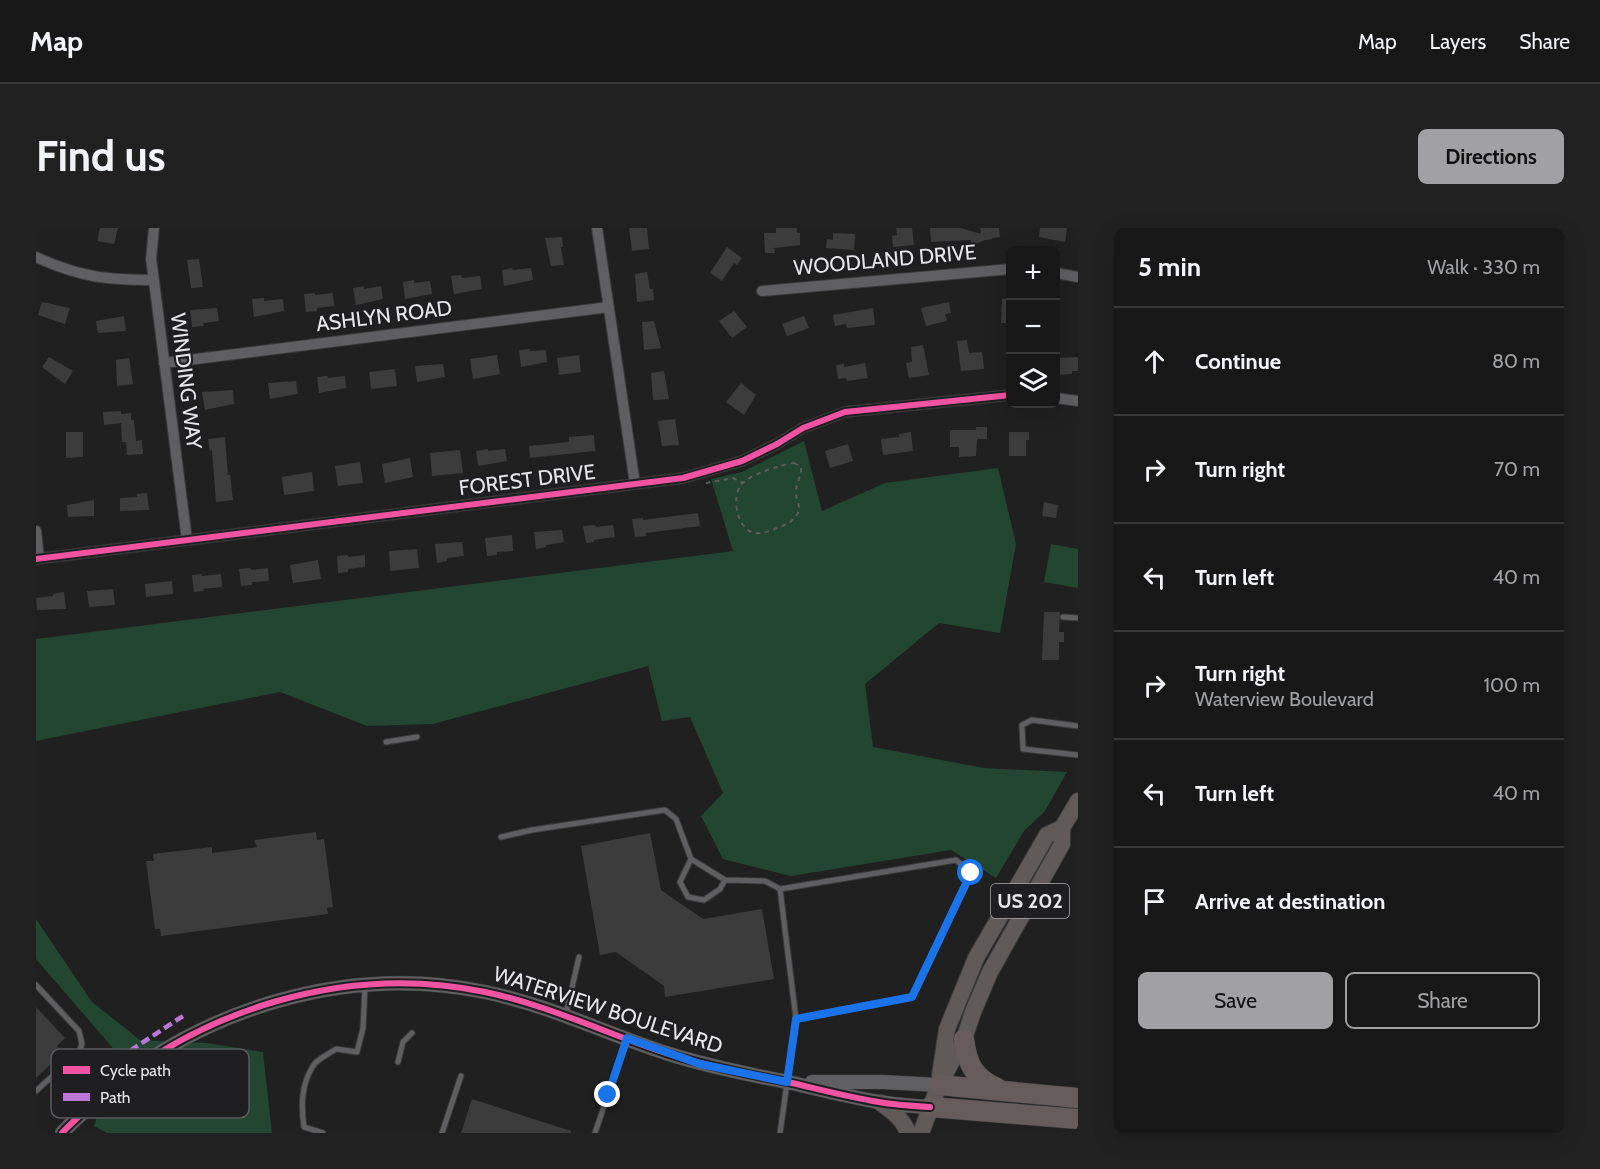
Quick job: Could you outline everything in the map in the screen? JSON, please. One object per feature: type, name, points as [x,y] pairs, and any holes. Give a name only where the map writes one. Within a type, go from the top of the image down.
[{"type":"highway","points":[[964,1040],[971,1069],[984,1082],[1005,1092]]},
{"type":"highway","points":[[939,1085],[1078,1098]]},
{"type":"highway","points":[[930,1107],[1078,1119]]},
{"type":"main road","name":"US 202","points":[[921,1133],[939,1085],[964,1040],[990,972],[1062,844],[1062,828],[1078,801]]},
{"type":"main road","name":"US 202","points":[[939,1085],[947,1029],[976,958],[1047,835],[1062,828]]},
{"type":"main road","points":[[881,1103],[896,1114],[907,1128],[908,1133]]},
{"type":"street","name":"WINDING WAY","points":[[154,228],[151,258],[187,540]]},
{"type":"street","points":[[597,228],[635,484]]},
{"type":"street","points":[[36,257],[58,268],[80,275],[154,280]]},
{"type":"street","name":"WOODLAND DRIVE","points":[[762,291],[1006,268]]},
{"type":"street","points":[[1060,274],[1078,277]]},
{"type":"street","name":"ASHLYN ROAD","points":[[164,363],[609,307]]},
{"type":"street","name":"FOREST DRIVE","points":[[37,558],[683,478],[712,471],[767,449],[803,428],[845,412],[1006,395]]},
{"type":"street","points":[[1060,399],[1078,401]]},
{"type":"street","points":[[36,531],[37,558]]},
{"type":"street","name":"WATERVIEW BOULEVARD","points":[[167,1049],[216,1022],[267,1004],[301,995],[365,986],[399,984],[471,990],[518,999],[700,1064],[881,1103],[930,1107]]},
{"type":"street","name":"WATERVIEW BOULEVARD","points":[[787,1082],[882,1082],[939,1085]]},
{"type":"street","name":"WATERVIEW BOULEVARD","points":[[62,1133],[78,1118]]},
{"type":"lane","points":[[1063,617],[1078,618]]},
{"type":"lane","points":[[1078,726],[1032,720],[1022,725],[1023,749],[1078,755]]},
{"type":"lane","points":[[386,742],[417,737]]},
{"type":"lane","points":[[501,837],[532,830],[665,810],[676,819],[691,860],[725,880],[765,881],[780,889],[957,860],[971,873],[912,997],[796,1019]]},
{"type":"lane","points":[[691,860],[681,882],[687,897],[704,900],[720,889],[725,880]]},
{"type":"lane","points":[[780,889],[796,1019],[780,1133]]},
{"type":"lane","points":[[565,1015],[579,957]]},
{"type":"lane","points":[[36,985],[79,1031],[82,1044],[80,1049]]},
{"type":"lane","points":[[323,1133],[304,1127],[302,1094],[313,1064],[336,1049],[357,1052],[363,1028],[365,986]]},
{"type":"lane","points":[[398,1062],[403,1042],[412,1033]]},
{"type":"lane","points":[[595,1133],[627,1038]]},
{"type":"lane","points":[[442,1133],[461,1076]]},
{"type":"lane","points":[[36,1091],[51,1077]]},
{"type":"path","points":[[786,464],[798,464],[801,473],[797,485],[798,513],[783,526],[755,534],[739,519],[737,511],[737,494],[743,483],[751,476],[786,464]]},
{"type":"path","points":[[703,484],[733,478],[743,483]]},
{"type":"green space","points":[[804,441],[822,511],[885,483],[998,468],[1016,544],[1000,633],[939,623],[865,684],[873,747],[984,768],[1067,772],[1045,811],[1024,831],[996,878],[951,850],[791,876],[723,859],[701,816],[723,793],[690,717],[662,721],[648,666],[433,724],[367,726],[280,692],[36,741],[36,639],[733,551],[711,479],[742,472]]},
{"type":"green space","points":[[1051,544],[1078,549],[1078,588],[1044,582]]},
{"type":"green space","points":[[36,919],[92,1002],[140,1040],[207,1043],[244,1049],[114,1049],[36,959]]},
{"type":"green space","points":[[249,1050],[263,1052],[272,1133],[107,1133],[94,1126],[97,1118],[249,1118]]},
{"type":"building","points":[[100,228],[118,228],[114,244],[97,241]]},
{"type":"building","points":[[629,228],[647,228],[649,249],[632,251]]},
{"type":"building","points":[[776,228],[797,228],[797,233],[800,233],[800,245],[774,248],[775,253],[765,253],[764,233],[776,233]]},
{"type":"building","points":[[896,228],[912,228],[914,245],[893,247],[892,236],[897,235]]},
{"type":"building","points":[[930,228],[961,228],[981,234],[980,228],[999,228],[1000,237],[970,246],[971,240],[931,242]]},
{"type":"building","points":[[1040,228],[1067,228],[1065,242],[1039,237]]},
{"type":"building","points":[[833,233],[855,234],[854,250],[826,248],[827,239],[833,240]]},
{"type":"building","points":[[562,237],[564,265],[551,266],[545,238]]},
{"type":"building","points":[[727,247],[742,258],[737,265],[734,263],[722,281],[710,273]]},
{"type":"building","points":[[199,259],[203,287],[191,288],[187,260]]},
{"type":"building","points":[[512,268],[513,270],[531,268],[533,280],[504,286],[502,270]]},
{"type":"building","points":[[647,272],[654,300],[637,302],[635,274]]},
{"type":"building","points":[[461,275],[462,278],[480,276],[482,289],[454,294],[451,276]]},
{"type":"building","points":[[414,280],[414,283],[430,281],[432,294],[405,299],[403,282]]},
{"type":"building","points":[[364,286],[364,289],[381,286],[383,299],[356,305],[353,288]]},
{"type":"building","points":[[315,293],[315,295],[333,293],[334,306],[306,312],[304,294]]},
{"type":"building","points":[[264,298],[264,301],[283,299],[284,311],[254,317],[252,299]]},
{"type":"building","points":[[1002,299],[1006,299],[1006,323],[1001,323]]},
{"type":"building","points":[[42,302],[70,308],[65,324],[38,315]]},
{"type":"building","points":[[949,302],[951,313],[945,314],[947,321],[926,326],[921,308]]},
{"type":"building","points":[[217,308],[219,321],[192,327],[190,310]]},
{"type":"building","points":[[873,308],[875,325],[847,328],[846,324],[835,326],[833,315]]},
{"type":"building","points":[[734,311],[747,327],[732,338],[719,321]]},
{"type":"building","points":[[124,316],[126,331],[98,333],[96,321]]},
{"type":"building","points":[[804,316],[809,328],[787,336],[782,324]]},
{"type":"building","points":[[654,321],[661,348],[644,350],[642,322]]},
{"type":"building","points":[[967,340],[969,353],[982,352],[984,369],[961,371],[957,341]]},
{"type":"building","points":[[923,345],[929,375],[909,378],[906,363],[912,362],[911,347]]},
{"type":"building","points":[[530,349],[530,351],[546,350],[547,362],[521,367],[519,350]]},
{"type":"building","points":[[497,355],[500,374],[473,379],[470,359]]},
{"type":"building","points":[[579,355],[581,372],[559,375],[557,358]]},
{"type":"building","points":[[49,357],[73,371],[65,384],[42,367]]},
{"type":"building","points":[[1078,357],[1078,371],[1060,375],[1060,358]]},
{"type":"building","points":[[129,358],[133,384],[117,386],[116,360]]},
{"type":"building","points":[[865,363],[868,378],[847,381],[846,378],[838,379],[836,365],[844,364],[844,367]]},
{"type":"building","points":[[443,364],[445,377],[417,382],[415,366]]},
{"type":"building","points":[[395,369],[397,386],[371,389],[369,372]]},
{"type":"building","points":[[664,371],[669,399],[653,400],[651,373]]},
{"type":"building","points":[[327,376],[328,378],[345,376],[346,388],[319,393],[317,377]]},
{"type":"building","points":[[296,381],[298,394],[270,399],[268,383]]},
{"type":"building","points":[[741,383],[756,395],[744,415],[726,402]]},
{"type":"building","points":[[233,390],[234,404],[205,410],[202,392]]},
{"type":"building","points":[[121,411],[121,414],[131,413],[136,441],[142,440],[143,454],[127,455],[126,442],[122,442],[121,423],[104,425],[103,412]]},
{"type":"building","points":[[675,419],[679,445],[662,446],[658,421]]},
{"type":"building","points":[[976,427],[987,427],[987,439],[977,439],[976,456],[959,457],[959,447],[950,447],[950,430],[976,430]]},
{"type":"building","points":[[66,432],[83,432],[83,457],[66,458]]},
{"type":"building","points":[[911,432],[913,451],[883,455],[881,439],[899,437],[899,434]]},
{"type":"building","points":[[1009,432],[1029,432],[1029,440],[1026,440],[1026,456],[1009,456]]},
{"type":"building","points":[[594,435],[595,451],[530,458],[529,446],[569,442],[569,437]]},
{"type":"building","points":[[225,437],[228,475],[230,475],[233,500],[216,502],[212,450],[210,451],[208,439]]},
{"type":"building","points":[[848,444],[853,461],[830,468],[825,451]]},
{"type":"building","points":[[488,449],[488,451],[505,449],[507,461],[478,466],[476,451]]},
{"type":"building","points":[[460,450],[463,473],[432,476],[430,453]]},
{"type":"building","points":[[410,458],[413,477],[385,483],[382,464]]},
{"type":"building","points":[[360,462],[363,483],[338,486],[335,466]]},
{"type":"building","points":[[312,472],[314,491],[284,495],[282,477]]},
{"type":"building","points":[[147,493],[149,510],[120,511],[120,498],[137,497],[137,494]]},
{"type":"building","points":[[94,500],[94,516],[68,517],[67,505]]},
{"type":"building","points":[[1044,502],[1058,505],[1056,518],[1042,516]]},
{"type":"building","points":[[698,513],[700,526],[646,533],[646,536],[635,537],[632,519],[643,518],[643,520]]},
{"type":"building","points":[[595,525],[596,527],[613,525],[615,537],[586,543],[583,526]]},
{"type":"building","points":[[562,530],[564,542],[536,549],[534,532]]},
{"type":"building","points":[[512,535],[513,551],[497,552],[497,555],[487,556],[485,538]]},
{"type":"building","points":[[462,542],[464,556],[447,558],[447,561],[437,563],[435,544]]},
{"type":"building","points":[[417,549],[419,568],[390,571],[389,551]]},
{"type":"building","points":[[348,555],[348,557],[365,555],[365,567],[338,573],[337,556]]},
{"type":"building","points":[[318,560],[321,579],[293,583],[290,565]]},
{"type":"building","points":[[250,568],[251,570],[268,568],[269,581],[252,582],[252,585],[241,586],[239,569]]},
{"type":"building","points":[[202,574],[202,576],[221,574],[222,587],[194,592],[192,575]]},
{"type":"building","points":[[172,581],[173,594],[146,597],[145,584]]},
{"type":"building","points":[[113,589],[115,605],[89,607],[87,591]]},
{"type":"building","points":[[64,592],[66,609],[37,610],[36,598]]},
{"type":"building","points":[[1044,612],[1060,612],[1059,632],[1064,632],[1064,642],[1059,642],[1059,660],[1042,660]]},
{"type":"building","points":[[316,832],[317,840],[324,839],[333,907],[327,908],[328,914],[161,936],[160,929],[155,929],[146,861],[154,861],[153,854],[212,847],[212,853],[257,847],[254,840]]},
{"type":"building","points":[[650,833],[661,890],[703,919],[762,909],[774,979],[665,997],[664,986],[616,952],[600,955],[581,846]]},
{"type":"building","points":[[36,1007],[65,1038],[57,1046],[60,1049],[51,1049],[51,1064],[36,1078]]},
{"type":"building","points":[[472,1099],[571,1131],[571,1133],[461,1133]]},
{"type":"marked path","points":[[133,1049],[183,1016]]},
{"type":"cycle path","points":[[36,559],[683,478],[742,461],[803,428],[845,412],[1006,396]]},
{"type":"cycle path","points":[[167,1049],[225,1019],[275,1002],[327,990],[380,984],[432,985],[485,992],[531,1004],[696,1062],[867,1100],[930,1107]]},
{"type":"cycle path","points":[[62,1133],[78,1118]]},
{"type":"route","points":[[608,1095],[627,1038],[700,1064],[787,1082],[796,1019],[912,997],[971,873]]}]
